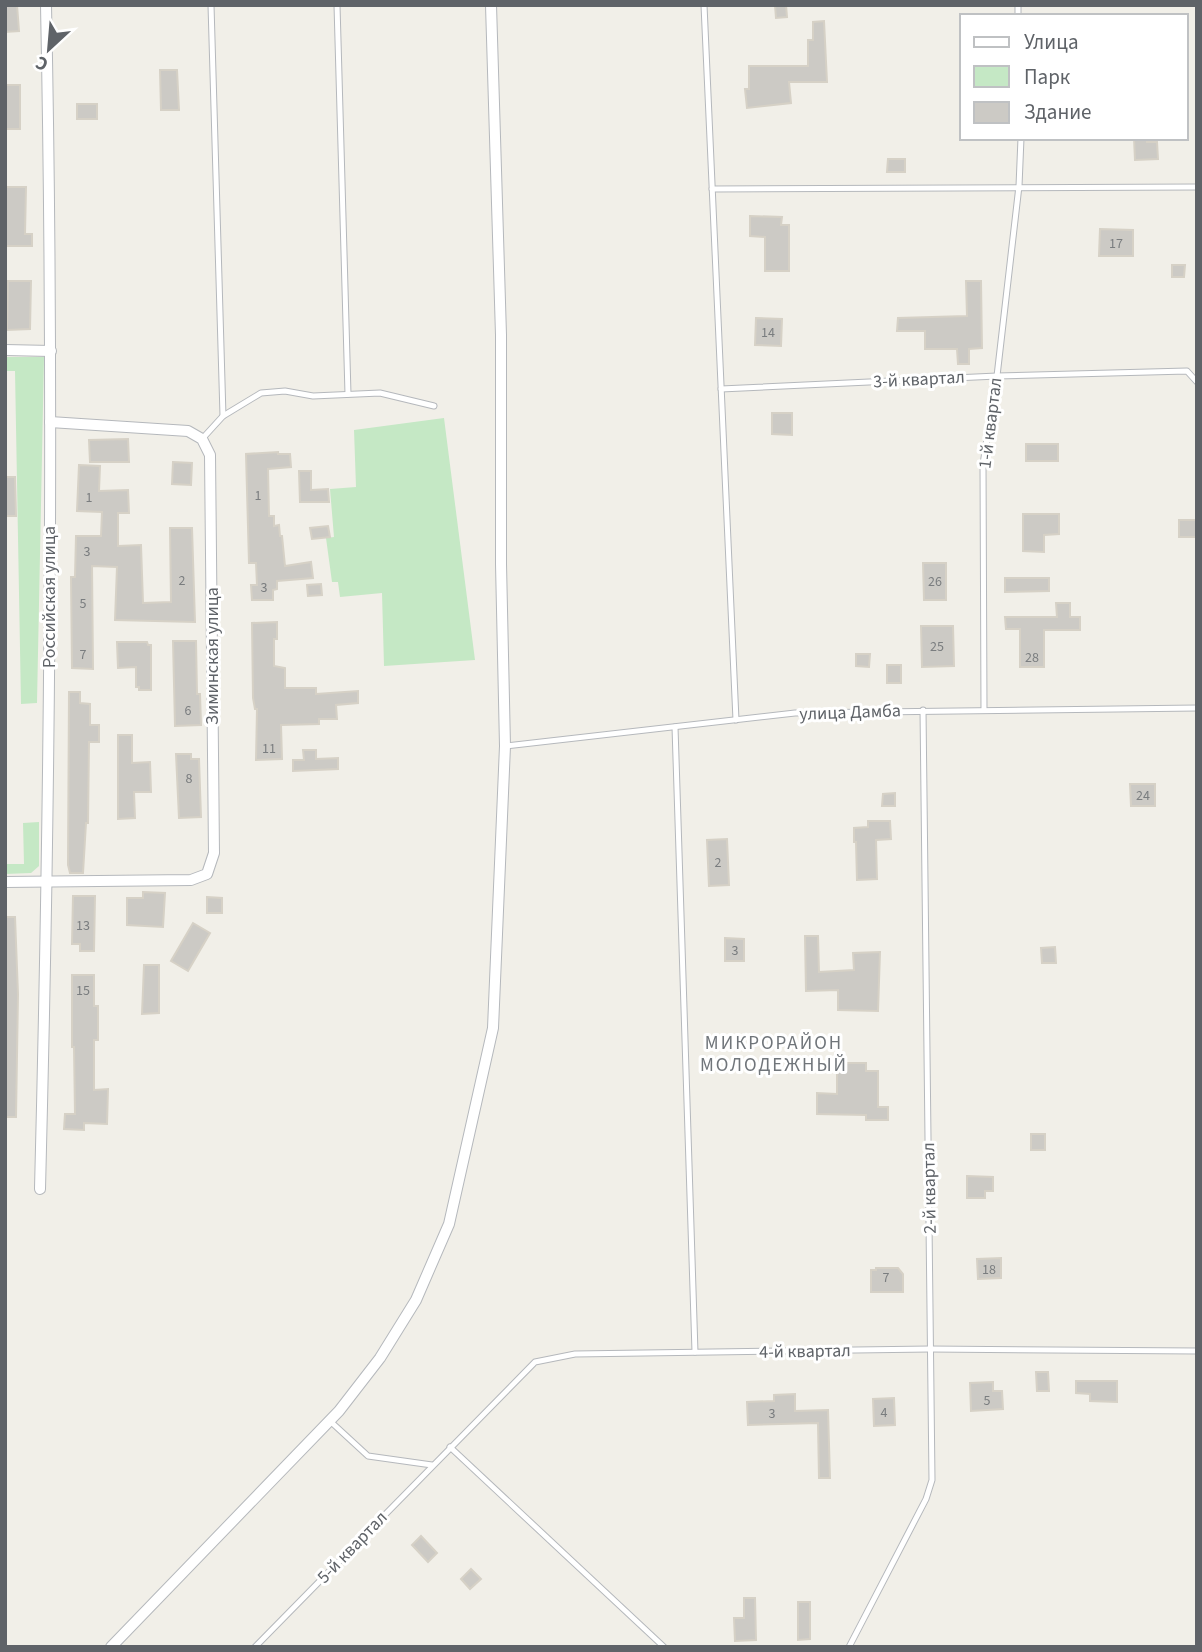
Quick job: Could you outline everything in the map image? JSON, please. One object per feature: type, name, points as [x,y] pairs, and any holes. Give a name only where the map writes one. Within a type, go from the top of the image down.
[{"type":"street","name":"Российская улица","points":[[40,1189],[48,881],[51,351],[46,5]]},
{"type":"street","points":[[111,1647],[330,1421],[380,1358],[416,1300],[449,1224],[493,1028],[505,746],[501,564],[501,335],[491,5]]},
{"type":"street","points":[[5,350],[51,351]]},
{"type":"street","points":[[50,422],[188,431],[202,439]]},
{"type":"street","name":"Зиминская улица","points":[[48,881],[191,880],[208,874],[214,853],[210,455],[202,439]]},
{"type":"street","points":[[5,882],[48,881]]},
{"type":"lane","points":[[211,5],[223,416]]},
{"type":"lane","points":[[337,5],[348,394]]},
{"type":"lane","points":[[704,5],[736,720]]},
{"type":"lane","name":"1-й квартал","points":[[984,709],[984,464],[1019,186],[1021,140]]},
{"type":"lane","points":[[712,190],[1019,186],[1197,187]]},
{"type":"lane","name":"3-й квартал","points":[[721,388],[1197,369]]},
{"type":"lane","points":[[1187,371],[1197,382]]},
{"type":"lane","points":[[202,439],[223,416],[261,393],[285,391],[313,396],[380,393],[434,406]]},
{"type":"lane","name":"улица Дамба","points":[[505,746],[795,713],[1197,708]]},
{"type":"lane","name":"2-й квартал","points":[[849,1647],[926,1499],[932,1480],[923,710]]},
{"type":"lane","points":[[675,727],[695,1352]]},
{"type":"lane","name":"4-й квартал","points":[[450,1447],[535,1362],[575,1354],[930,1349],[1197,1351]]},
{"type":"lane","points":[[330,1421],[368,1456],[432,1465]]},
{"type":"lane","points":[[450,1447],[664,1647]]},
{"type":"lane","name":"5-й квартал","points":[[255,1647],[450,1447]]},
{"type":"green space","points":[[5,357],[44,357],[37,703],[21,704],[15,371],[5,371]]},
{"type":"green space","points":[[444,418],[475,660],[384,666],[382,593],[340,597],[338,582],[332,582],[326,538],[334,537],[330,489],[356,487],[354,430]]},
{"type":"green space","points":[[39,822],[39,866],[31,873],[5,874],[5,864],[24,864],[23,823]]},
{"type":"building","points":[[5,5],[17,5],[19,31],[5,32]]},
{"type":"building","points":[[775,5],[786,5],[787,17],[776,18]]},
{"type":"building","points":[[824,21],[827,82],[789,82],[791,103],[747,108],[745,89],[749,89],[749,66],[808,66],[808,40],[813,40],[813,22]]},
{"type":"building","points":[[160,70],[177,70],[179,110],[161,110]]},
{"type":"building","points":[[5,85],[20,85],[20,129],[5,129]]},
{"type":"building","points":[[77,104],[97,104],[97,119],[77,119]]},
{"type":"building","points":[[1134,140],[1157,142],[1158,159],[1135,160]]},
{"type":"building","points":[[888,159],[905,159],[905,172],[887,172]]},
{"type":"building","points":[[5,187],[26,187],[25,234],[32,234],[32,246],[5,246]]},
{"type":"building","points":[[750,216],[782,217],[781,225],[789,225],[789,271],[765,271],[765,237],[750,236]]},
{"type":"building","points":[[1100,229],[1133,230],[1133,256],[1099,256]]},
{"type":"building","points":[[1172,265],[1185,265],[1184,277],[1172,277]]},
{"type":"building","points":[[8,281],[31,281],[30,329],[7,330]]},
{"type":"building","points":[[966,281],[981,281],[982,348],[969,349],[969,364],[958,364],[957,349],[925,349],[925,331],[897,331],[898,318],[967,316]]},
{"type":"building","points":[[756,318],[782,319],[781,346],[755,345]]},
{"type":"building","points":[[772,413],[792,413],[792,435],[772,434]]},
{"type":"building","points":[[128,439],[129,462],[90,462],[89,440]]},
{"type":"building","points":[[1026,444],[1058,444],[1058,461],[1026,461]]},
{"type":"building","points":[[246,454],[290,454],[291,467],[268,469],[269,516],[274,516],[274,526],[279,525],[285,566],[311,562],[313,578],[277,581],[273,600],[252,600],[251,585],[257,585],[256,563],[249,563]]},
{"type":"building","points":[[173,462],[192,463],[191,485],[172,484]]},
{"type":"building","points":[[79,465],[100,466],[99,491],[128,490],[129,513],[118,513],[118,546],[141,545],[143,603],[171,602],[170,528],[192,528],[195,622],[115,620],[117,567],[92,566],[93,669],[72,668],[71,577],[75,577],[76,536],[101,536],[102,512],[77,511]]},
{"type":"building","points":[[299,471],[311,471],[311,490],[328,489],[329,502],[300,502]]},
{"type":"building","points":[[5,477],[15,477],[16,516],[5,516]]},
{"type":"building","points":[[1023,514],[1059,514],[1059,534],[1044,535],[1044,552],[1023,551]]},
{"type":"building","points":[[1179,520],[1197,520],[1197,537],[1179,537]]},
{"type":"building","points":[[328,526],[330,537],[312,539],[310,528]]},
{"type":"building","points":[[923,563],[946,563],[946,600],[924,600]]},
{"type":"building","points":[[1005,578],[1049,578],[1049,591],[1005,592]]},
{"type":"building","points":[[321,584],[322,595],[308,596],[307,585]]},
{"type":"building","points":[[1056,603],[1070,603],[1070,617],[1080,617],[1080,630],[1044,630],[1044,667],[1020,667],[1020,629],[1006,629],[1005,617],[1057,617]]},
{"type":"building","points":[[277,622],[274,666],[285,668],[285,688],[316,688],[316,694],[358,691],[358,703],[336,705],[337,719],[319,719],[319,724],[281,725],[282,759],[256,760],[257,709],[253,698],[252,623]]},
{"type":"building","points":[[921,626],[953,626],[954,666],[922,667]]},
{"type":"building","points":[[173,641],[196,641],[197,694],[200,694],[201,725],[175,726]]},
{"type":"building","points":[[117,642],[147,642],[151,645],[151,690],[139,690],[139,687],[136,687],[136,667],[118,668]]},
{"type":"building","points":[[856,654],[870,654],[869,667],[856,666]]},
{"type":"building","points":[[887,665],[901,665],[901,683],[887,683]]},
{"type":"building","points":[[69,692],[80,692],[80,703],[90,704],[90,725],[99,725],[99,742],[89,742],[88,823],[83,873],[70,873],[68,865]]},
{"type":"building","points":[[118,735],[132,735],[132,763],[150,762],[151,792],[134,792],[135,818],[118,819]]},
{"type":"building","points":[[303,750],[316,750],[316,759],[338,758],[338,769],[293,771],[293,760],[304,760]]},
{"type":"building","points":[[176,754],[191,754],[191,759],[199,759],[201,817],[179,818]]},
{"type":"building","points":[[1130,784],[1155,784],[1155,806],[1131,806]]},
{"type":"building","points":[[895,793],[895,806],[882,806],[883,794]]},
{"type":"building","points":[[868,821],[890,821],[891,839],[876,840],[877,879],[857,880],[854,828],[868,827]]},
{"type":"building","points":[[727,839],[729,885],[709,886],[707,840]]},
{"type":"building","points":[[143,892],[165,893],[163,927],[127,925],[127,898],[143,898]]},
{"type":"building","points":[[73,896],[95,896],[94,951],[80,951],[80,944],[72,944]]},
{"type":"building","points":[[207,897],[222,898],[222,913],[207,913]]},
{"type":"building","points":[[5,917],[15,917],[18,994],[16,1117],[5,1117]]},
{"type":"building","points":[[193,923],[210,933],[188,971],[171,961]]},
{"type":"building","points":[[805,936],[818,936],[819,972],[854,970],[853,953],[880,952],[878,1011],[838,1010],[838,990],[806,991]]},
{"type":"building","points":[[725,938],[744,939],[744,961],[725,961]]},
{"type":"building","points":[[1055,947],[1056,963],[1042,963],[1041,948]]},
{"type":"building","points":[[144,965],[159,965],[159,1013],[142,1014]]},
{"type":"building","points":[[72,975],[94,975],[98,1040],[94,1040],[94,1090],[108,1089],[107,1124],[84,1123],[84,1130],[64,1129],[65,1114],[75,1114]]},
{"type":"building","points":[[837,1063],[866,1063],[866,1071],[878,1071],[878,1107],[888,1107],[888,1120],[866,1120],[866,1115],[817,1114],[817,1093],[837,1094]]},
{"type":"building","points":[[1031,1134],[1045,1134],[1045,1150],[1031,1150]]},
{"type":"building","points":[[967,1176],[993,1177],[993,1191],[985,1191],[985,1198],[967,1198]]},
{"type":"building","points":[[1001,1258],[1001,1278],[978,1279],[977,1259]]},
{"type":"building","points":[[898,1268],[903,1274],[903,1292],[871,1292],[871,1270]]},
{"type":"building","points":[[1036,1372],[1048,1372],[1049,1391],[1037,1391]]},
{"type":"building","points":[[1076,1381],[1117,1381],[1117,1402],[1090,1401],[1090,1394],[1076,1393]]},
{"type":"building","points":[[993,1382],[993,1391],[1002,1391],[1003,1409],[971,1411],[970,1383]]},
{"type":"building","points":[[795,1394],[795,1411],[828,1410],[830,1478],[819,1478],[818,1423],[748,1425],[747,1402],[774,1401],[774,1395]]},
{"type":"building","points":[[894,1398],[895,1425],[874,1426],[873,1399]]},
{"type":"building","points":[[421,1536],[437,1553],[428,1562],[412,1545]]},
{"type":"building","points":[[471,1569],[481,1579],[470,1589],[461,1579]]},
{"type":"building","points":[[744,1598],[755,1598],[756,1640],[735,1641],[734,1618],[744,1618]]},
{"type":"building","points":[[798,1602],[810,1602],[810,1639],[798,1640]]},
{"type":"district","name":"МИКРОРАЙОН МОЛОДЕЖНЫЙ","points":[[774,1053]]}]
